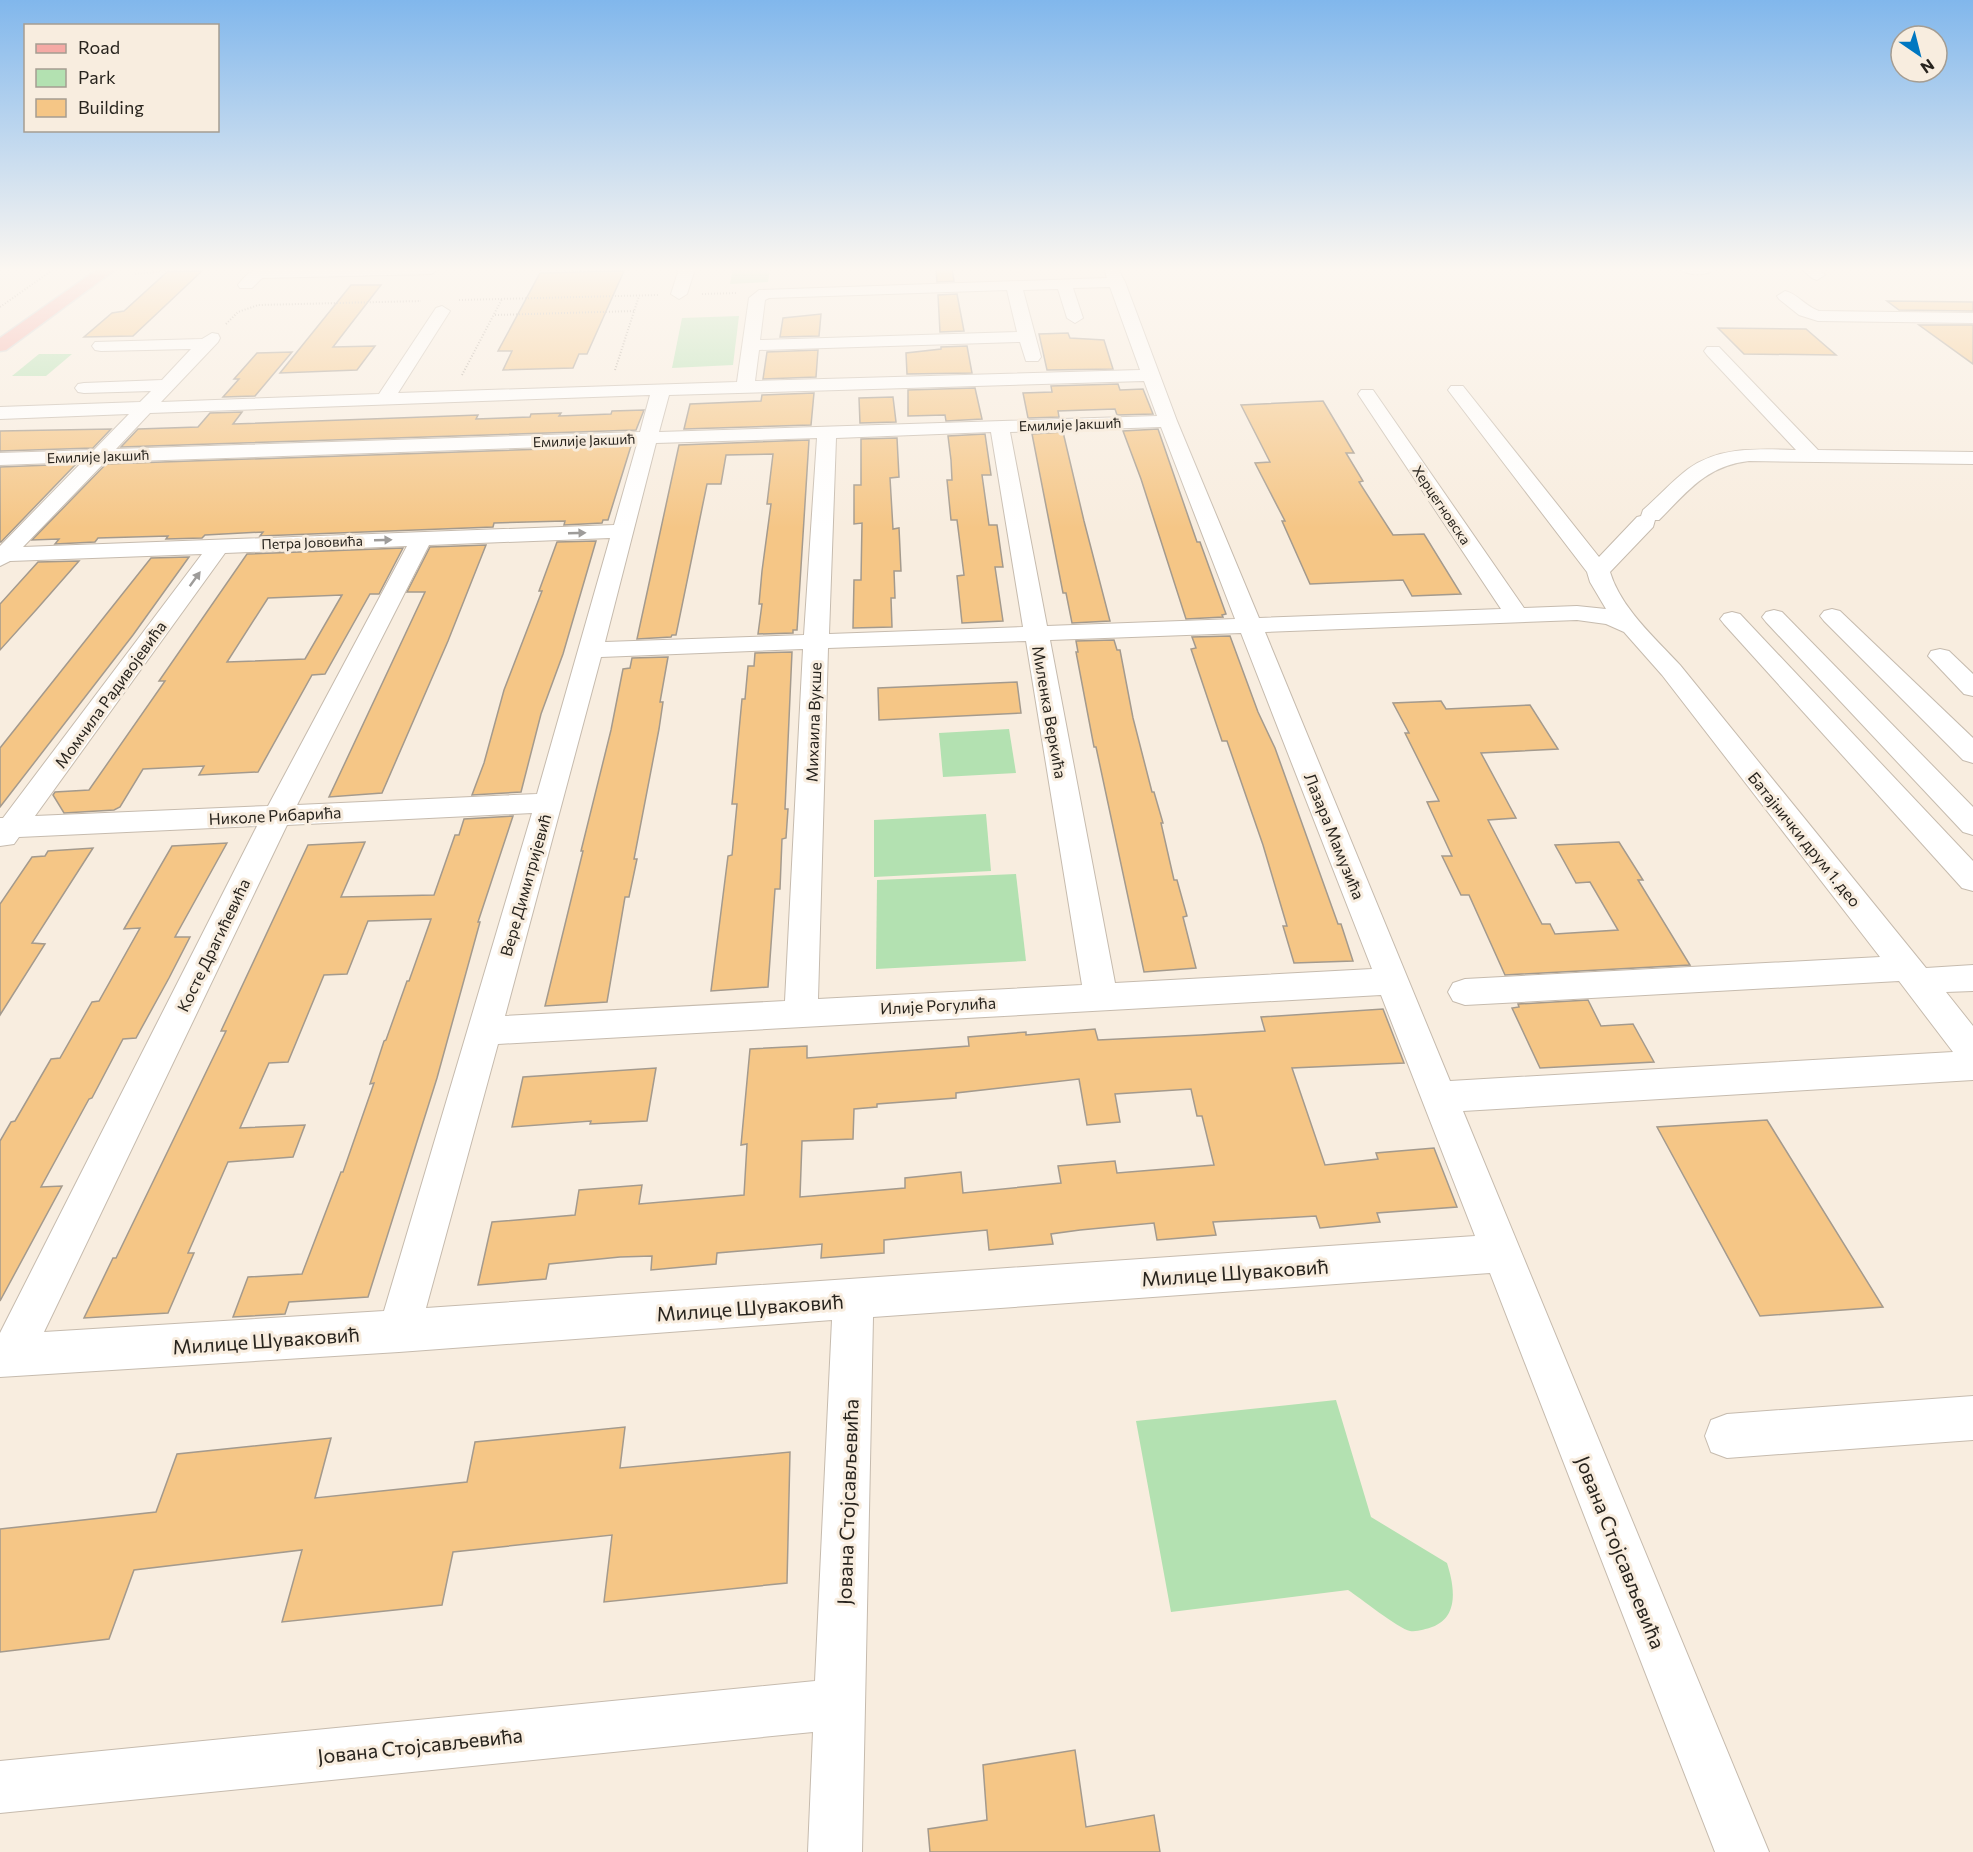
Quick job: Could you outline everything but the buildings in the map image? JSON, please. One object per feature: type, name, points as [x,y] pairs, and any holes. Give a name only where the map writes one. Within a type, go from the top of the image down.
[{"type":"street","points":[[1,556],[196,355]]},
{"type":"street","points":[[385,399],[415,355]]},
{"type":"street","points":[[745,387],[750,355]]},
{"type":"street","points":[[859,383],[860,355]]},
{"type":"street","points":[[1032,355],[1038,378]]},
{"type":"street","name":"Лазара Мамузића","points":[[1144,355],[1501,1253]]},
{"type":"street","points":[[1717,355],[1813,456]]},
{"type":"street","points":[[0,413],[608,391],[1151,375]]},
{"type":"street","points":[[84,388],[168,385]]},
{"type":"street","name":"Вере Димитријевић","points":[[399,1331],[549,803],[661,390]]},
{"type":"street","name":"Батајнички друм 1. део","points":[[1457,390],[1598,571],[1603,586],[1634,628],[1671,670],[1973,1051]]},
{"type":"street","name":"Херцегновска","points":[[1367,394],[1518,616]]},
{"type":"street","name":"Емилије Јакшић","points":[[0,459],[1168,421]]},
{"type":"street","name":"Миленка Веркића","points":[[1000,427],[1101,997]]},
{"type":"street","name":"Михаила Вукше","points":[[801,1012],[827,432]]},
{"type":"street","points":[[1598,571],[1700,467],[1711,462],[1749,455],[1973,458]]},
{"type":"street","name":"Петра Јововића","points":[[1,556],[624,531]]},
{"type":"street","name":"Косте Драгићевића","points":[[5,1356],[278,814],[422,538]]},
{"type":"street","name":"Момчила Радивојевића","points":[[4,833],[219,546]]},
{"type":"street","points":[[591,650],[1594,613],[1612,617],[1634,628]]},
{"type":"street","points":[[1832,616],[1973,754]]},
{"type":"street","points":[[1774,617],[1973,825]]},
{"type":"street","points":[[1732,619],[1973,880]]},
{"type":"street","points":[[1940,656],[1973,688]]},
{"type":"street","name":"Николе Рибарића","points":[[4,833],[278,814],[549,803]]},
{"type":"street","points":[[1465,992],[1913,975],[1973,978]]},
{"type":"street","name":"Илије Рогулића","points":[[483,1032],[801,1012],[1394,981]]},
{"type":"street","points":[[1440,1096],[1973,1065]]},
{"type":"street","name":"Милице Шуваковић","points":[[5,1356],[854,1300],[1501,1253]]},
{"type":"street","name":"Јована Стојсављевића","points":[[1501,1253],[1742,1852]]},
{"type":"street","name":"Јована Стојсављевића","points":[[835,1852],[854,1300]]},
{"type":"street","points":[[1727,1436],[1973,1418]]},
{"type":"street","name":"Јована Стојсављевића","points":[[0,1787],[841,1704]]},
{"type":"path","points":[[450,397],[473,355]]},
{"type":"path","points":[[608,391],[620,355]]},
{"type":"green space","points":[[37,355],[70,355],[46,376],[12,376]]},
{"type":"green space","points":[[675,355],[734,355],[733,365],[672,368]]},
{"type":"green space","points":[[1009,729],[1016,773],[943,777],[939,733]]},
{"type":"green space","points":[[986,814],[991,871],[874,877],[874,820]]},
{"type":"green space","points":[[1016,874],[1026,961],[876,969],[877,880]]},
{"type":"green space","points":[[1336,1400],[1371,1517],[1447,1563],[1452,1581],[1453,1600],[1447,1616],[1432,1627],[1410,1631],[1388,1619],[1348,1590],[1171,1612],[1136,1421]]}]
